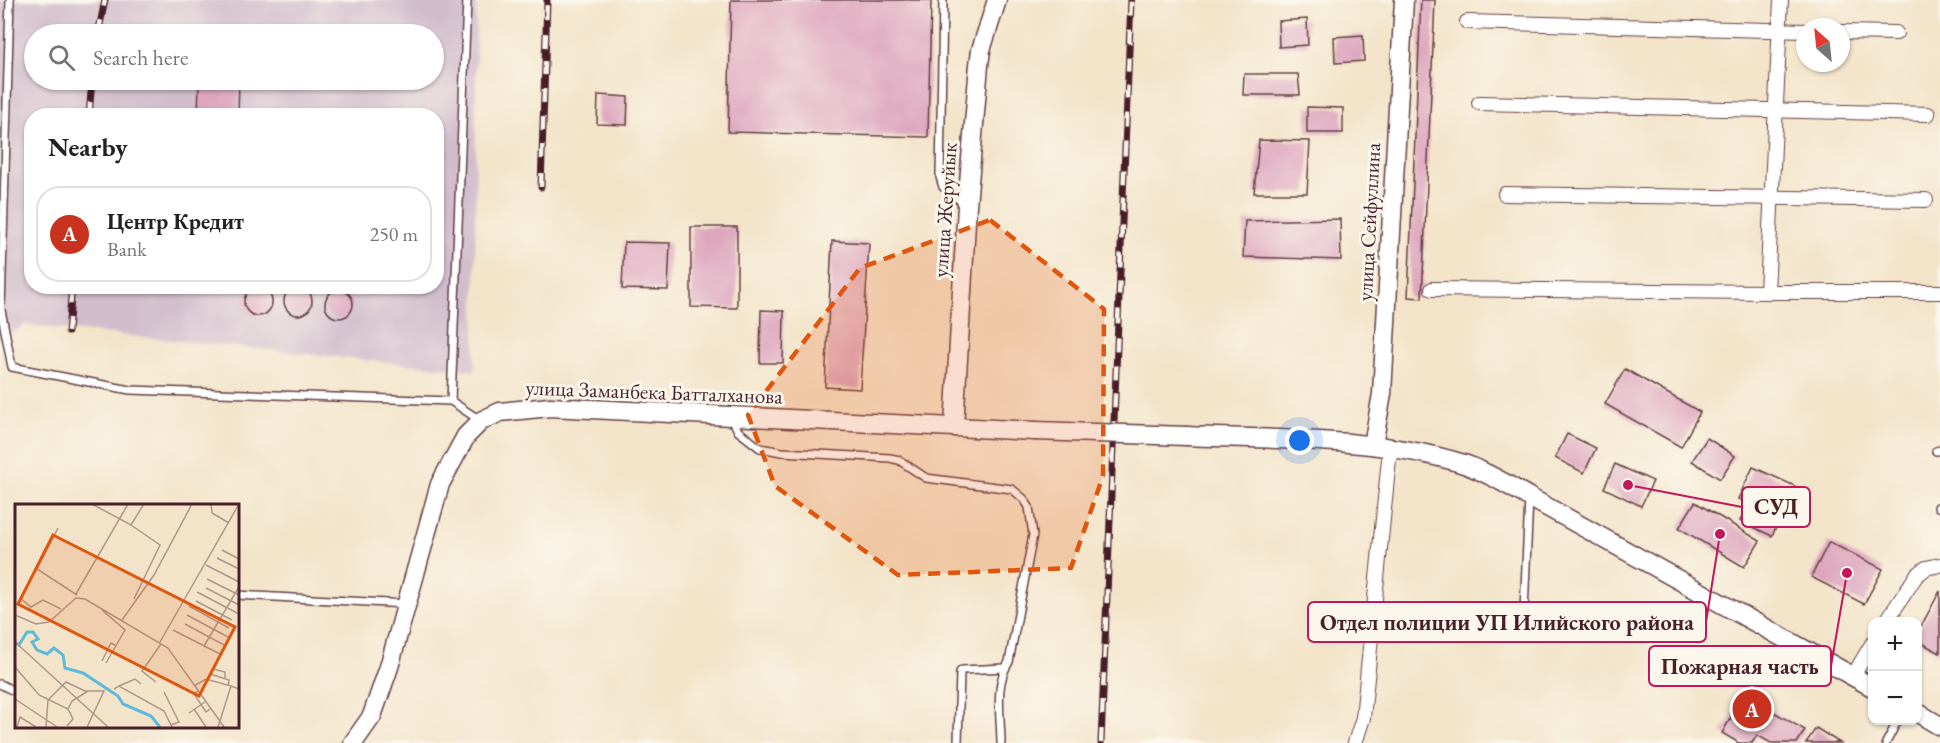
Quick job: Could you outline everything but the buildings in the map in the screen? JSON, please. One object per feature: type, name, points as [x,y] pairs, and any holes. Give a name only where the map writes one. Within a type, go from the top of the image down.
[{"type":"main road","name":"улица Жеруйык","points":[[954,427],[967,206],[981,50],[997,0]]},
{"type":"main road","name":"улица Сейфуллина","points":[[1382,447],[1382,394],[1404,0]]},
{"type":"main road","name":"улица Заманбека Батталханова","points":[[481,421],[500,412],[550,407],[1382,447]]},
{"type":"main road","points":[[352,743],[372,716],[389,667],[440,484],[466,436],[481,421]]},
{"type":"main road","points":[[1382,447],[1463,464],[1487,474],[1868,685]]},
{"type":"main road","points":[[1922,716],[1940,726]]},
{"type":"street","points":[[1767,292],[1781,0]]},
{"type":"street","points":[[1467,22],[1796,31]]},
{"type":"street","points":[[1850,32],[1896,33]]},
{"type":"street","points":[[1479,102],[1774,112],[1928,114]]},
{"type":"street","points":[[1504,194],[1926,200]]},
{"type":"street","points":[[1432,289],[1940,292]]},
{"type":"street","points":[[1355,743],[1363,718],[1382,447]]},
{"type":"street","points":[[1889,617],[1916,576],[1926,568],[1940,566]]},
{"type":"street","points":[[1853,676],[1868,651]]},
{"type":"lane","points":[[10,0],[1,310],[12,367],[130,390],[451,401],[481,421]]},
{"type":"lane","points":[[451,401],[467,0]]},
{"type":"lane","points":[[943,0],[940,177],[943,187],[967,206]]},
{"type":"lane","points":[[731,415],[738,431],[760,448],[782,452],[890,458],[899,460],[926,478],[1012,489],[1018,493],[1029,507],[1032,535],[1009,662],[1005,668],[1000,688],[1001,743]]},
{"type":"lane","points":[[1523,634],[1529,497]]},
{"type":"lane","points":[[238,595],[406,604]]},
{"type":"lane","points":[[958,743],[960,672],[962,670],[1005,668]]},
{"type":"lane","points":[[0,684],[15,692]]},
{"type":"lane","points":[[1886,743],[1895,725]]},
{"type":"highlighted area","points":[[990,220],[1104,309],[1103,476],[1071,568],[898,575],[775,486],[748,415],[860,268]]},
{"type":"shaded area","points":[[0,0],[476,0],[475,371],[24,325],[0,342]]},
{"type":"railway","points":[[100,24],[105,0]]},
{"type":"railway","points":[[541,187],[547,0]]},
{"type":"railway","points":[[1101,743],[1131,0]]},
{"type":"railway","points":[[90,108],[91,90]]},
{"type":"railway","points":[[68,332],[71,294]]},
{"type":"place","name":"СУД","points":[[1628,485]]},
{"type":"place","name":"Отдел полиции УП Илийского района","points":[[1720,534]]},
{"type":"place","name":"Пожарная часть","points":[[1847,573]]},
{"type":"place","name":"Центр Кредит","points":[[1752,709]]}]
